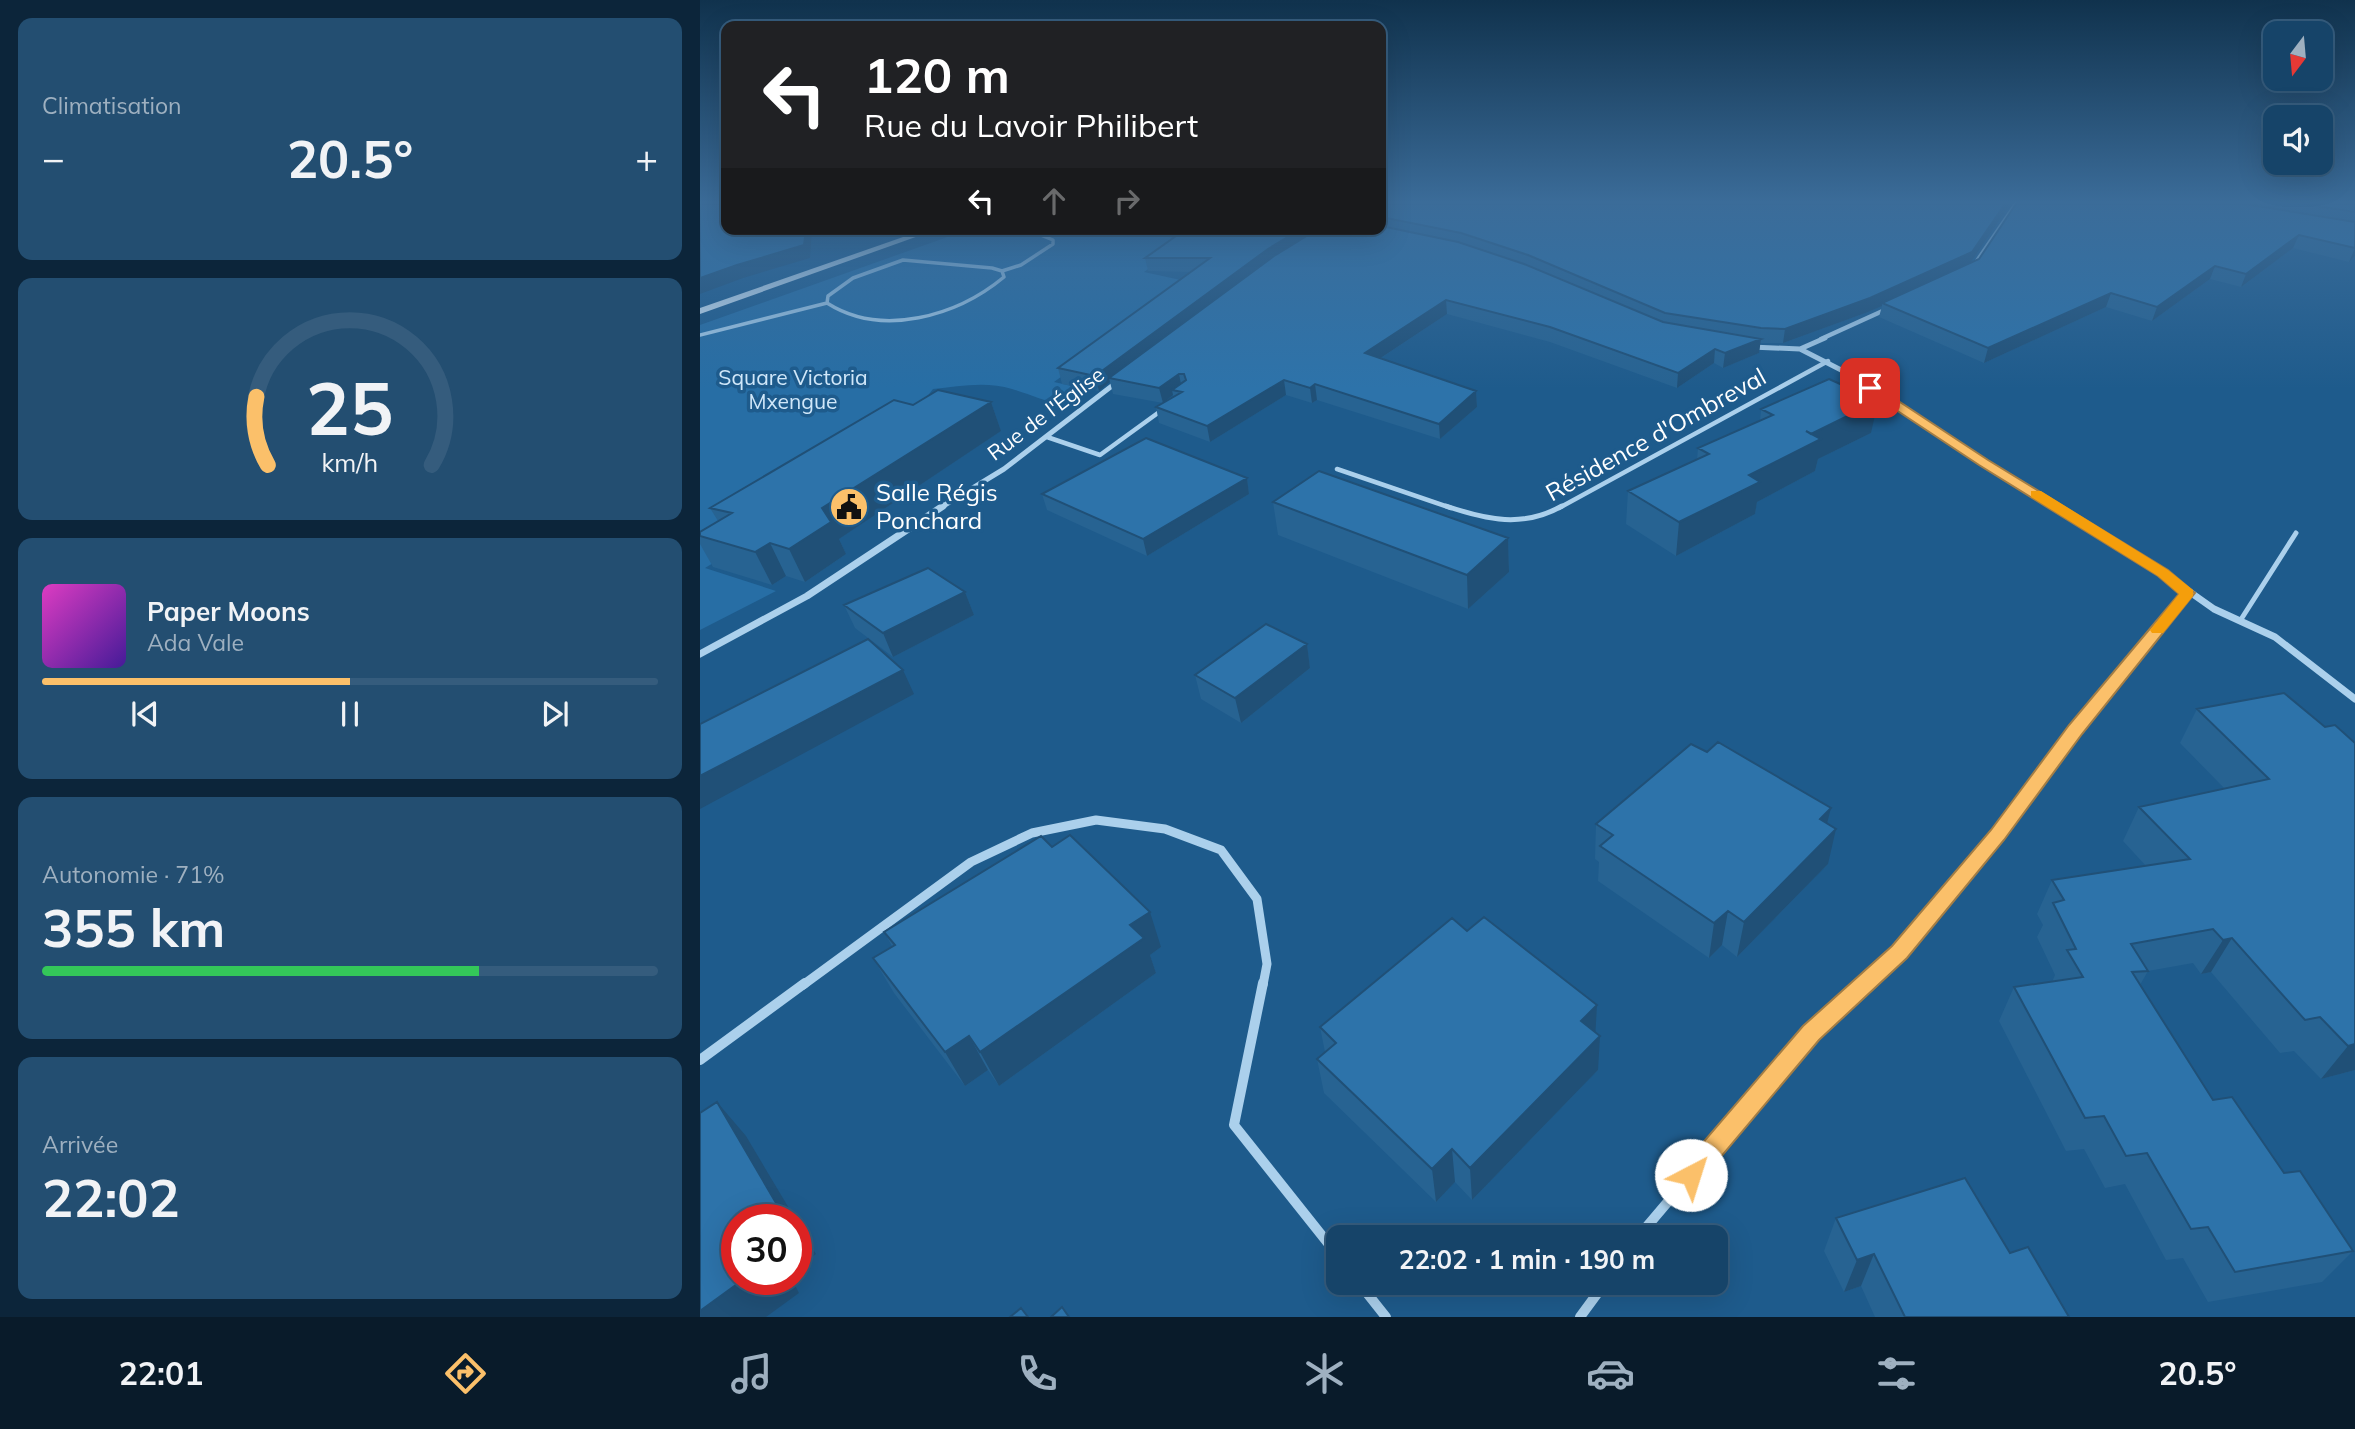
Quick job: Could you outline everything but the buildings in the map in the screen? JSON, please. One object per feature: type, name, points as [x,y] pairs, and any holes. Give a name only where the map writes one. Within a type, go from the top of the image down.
[{"type":"street","points":[[700,311],[830,265]]},
{"type":"street","points":[[1972,269],[1974,265]]},
{"type":"street","points":[[1800,349],[1889,308]]},
{"type":"street","points":[[1745,346],[1800,349],[1828,361],[2163,573],[2188,593],[2275,636],[2355,699]]},
{"type":"street","name":"Rue de l'Église","points":[[700,654],[807,596],[889,539],[1004,469],[1125,376]]},
{"type":"street","points":[[1648,1225],[1811,1033],[1899,952],[1998,835],[2076,729],[2188,593]]},
{"type":"street","points":[[700,1060],[971,862],[1032,833],[1096,820],[1165,829],[1222,850],[1257,899],[1267,964],[1234,1125],[1326,1241]]},
{"type":"street","points":[[1369,1295],[1386,1317]]},
{"type":"street","points":[[1580,1317],[1596,1295]]},
{"type":"lane","points":[[827,303],[828,296],[835,288],[861,274],[887,265]]},
{"type":"lane","points":[[969,265],[1002,271],[1020,265]]},
{"type":"lane","points":[[700,335],[827,303],[846,314],[868,318],[923,316],[964,303],[987,292],[1004,277],[1002,271]]},
{"type":"lane","name":"Résidence d'Ombreval","points":[[1337,469],[1484,519],[1509,521],[1544,516],[1828,361]]},
{"type":"lane","points":[[1047,437],[1100,455],[1164,409]]},
{"type":"lane","points":[[2240,621],[2296,533]]},
{"type":"green space","name":"Square Victoria Mxengue","points":[[867,265],[1153,265],[1144,272],[1190,282],[1054,382],[1081,388],[1061,404],[993,385],[933,389],[926,398],[744,544],[705,568],[776,591],[700,630],[700,325]]},
{"type":"slow traffic","points":[[2036,494],[2163,573],[2188,593],[2157,630]]},
{"type":"place","name":"Salle Régis Ponchard","points":[[849,507]]},
{"type":"route","points":[[1691,1175],[1811,1033],[1899,952],[1998,835],[2076,729],[2188,593],[2163,573],[2081,520],[1984,463],[1870,388]]}]
